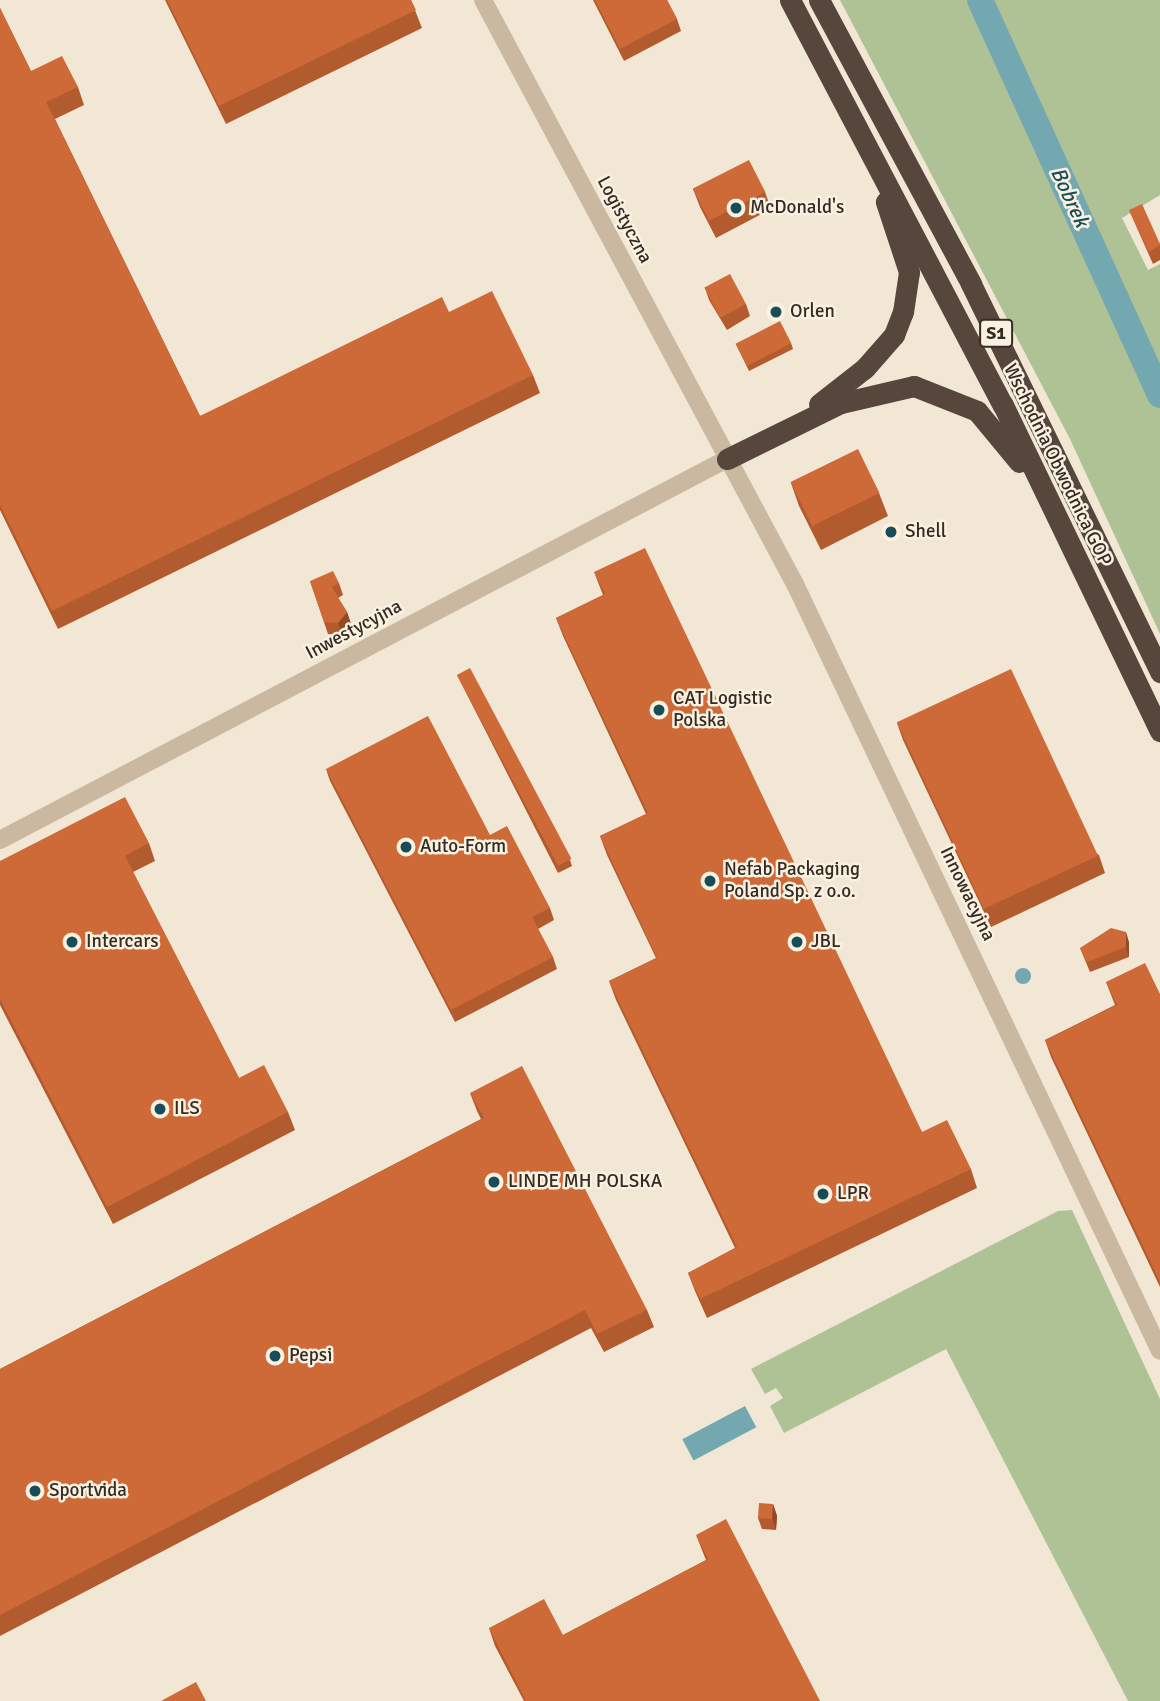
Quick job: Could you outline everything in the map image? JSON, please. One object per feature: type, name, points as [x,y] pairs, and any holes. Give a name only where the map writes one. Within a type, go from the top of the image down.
[{"type":"highway","name":"Wschodnia Obwodnica GOP","points":[[790,0],[865,138],[1073,547],[1160,731]]},
{"type":"highway","name":"Wschodnia Obwodnica GOP","points":[[819,0],[971,284],[1160,672]]},
{"type":"highway","points":[[799,420],[865,368],[894,335],[903,312],[909,272],[865,138]]},
{"type":"highway","points":[[727,459],[799,420],[890,388],[914,386],[959,400],[998,430],[1073,547]]},
{"type":"street","name":"Logistyczna","points":[[483,0],[727,459]]},
{"type":"street","name":"Inwestycyjna","points":[[0,840],[727,459]]},
{"type":"street","name":"Innowacyjna","points":[[727,459],[821,637],[1160,1352]]},
{"type":"green space","points":[[840,0],[1160,0],[1160,195],[1122,218],[1148,270],[1160,264],[1160,634],[1070,439]]},
{"type":"green space","points":[[1072,1210],[1160,1399],[1160,1701],[1128,1701],[946,1349],[784,1433],[770,1406],[783,1398],[776,1388],[765,1394],[751,1369],[1058,1211]]},
{"type":"water","points":[[1020,968],[1026,968],[1031,976],[1029,982],[1020,984],[1015,979],[1015,973]]},
{"type":"water","points":[[745,1406],[756,1427],[694,1461],[682,1439]]},
{"type":"building","points":[[167,0],[411,0],[416,10],[219,106]]},
{"type":"building","points":[[595,0],[667,0],[677,19],[620,49]]},
{"type":"building","points":[[0,8],[31,71],[62,56],[78,87],[46,102],[200,416],[442,297],[449,312],[492,291],[533,375],[52,611],[0,505]]},
{"type":"building","points":[[749,160],[765,192],[709,221],[693,189]]},
{"type":"building","points":[[1142,204],[1160,244],[1149,252],[1129,210]]},
{"type":"building","points":[[730,274],[746,304],[720,318],[704,288]]},
{"type":"building","points":[[780,321],[791,343],[747,366],[735,344]]},
{"type":"building","points":[[858,449],[879,493],[812,526],[791,482]]},
{"type":"building","points":[[645,548],[922,1132],[947,1120],[971,1169],[700,1299],[688,1273],[737,1247],[609,981],[657,958],[600,836],[648,813],[556,618],[605,594],[594,572]]},
{"type":"building","points":[[333,571],[339,583],[332,587],[347,612],[338,623],[324,622],[310,581]]},
{"type":"building","points":[[470,668],[571,859],[558,866],[457,675]]},
{"type":"building","points":[[1011,669],[1098,856],[984,909],[897,722]]},
{"type":"building","points":[[428,716],[490,835],[507,826],[550,908],[532,917],[553,957],[451,1010],[326,769]]},
{"type":"building","points":[[125,797],[149,843],[125,856],[239,1078],[264,1065],[288,1112],[107,1207],[0,999],[0,861]]},
{"type":"building","points":[[1111,928],[1126,932],[1126,947],[1087,962],[1080,948]]},
{"type":"building","points":[[1145,963],[1160,994],[1160,1282],[1045,1040],[1117,1005],[1106,982]]},
{"type":"building","points":[[522,1066],[647,1310],[597,1334],[585,1310],[0,1615],[0,1369],[484,1118],[470,1093]]},
{"type":"building","points":[[759,1503],[773,1504],[772,1519],[758,1518]]},
{"type":"building","points":[[726,1519],[820,1701],[526,1701],[489,1628],[544,1599],[563,1635],[708,1559],[696,1535]]},
{"type":"building","points":[[196,1682],[206,1701],[161,1701]]},
{"type":"waterway","name":"Bobrek","points":[[980,0],[1160,395]]},
{"type":"place","name":"McDonald's","points":[[736,208]]},
{"type":"place","name":"Orlen","points":[[776,312]]},
{"type":"place","name":"Shell","points":[[891,532]]},
{"type":"place","name":"CAT Logistic Polska","points":[[659,710]]},
{"type":"place","name":"Auto-Form","points":[[406,847]]},
{"type":"place","name":"Nefab Packaging Poland Sp. z o.o.","points":[[710,881]]},
{"type":"place","name":"Intercars","points":[[72,942]]},
{"type":"place","name":"JBL","points":[[797,942]]},
{"type":"place","name":"ILS","points":[[160,1109]]},
{"type":"place","name":"LINDE MH POLSKA","points":[[494,1182]]},
{"type":"place","name":"LPR","points":[[823,1194]]},
{"type":"place","name":"Pepsi","points":[[275,1356]]},
{"type":"place","name":"Sportvida","points":[[35,1491]]}]
